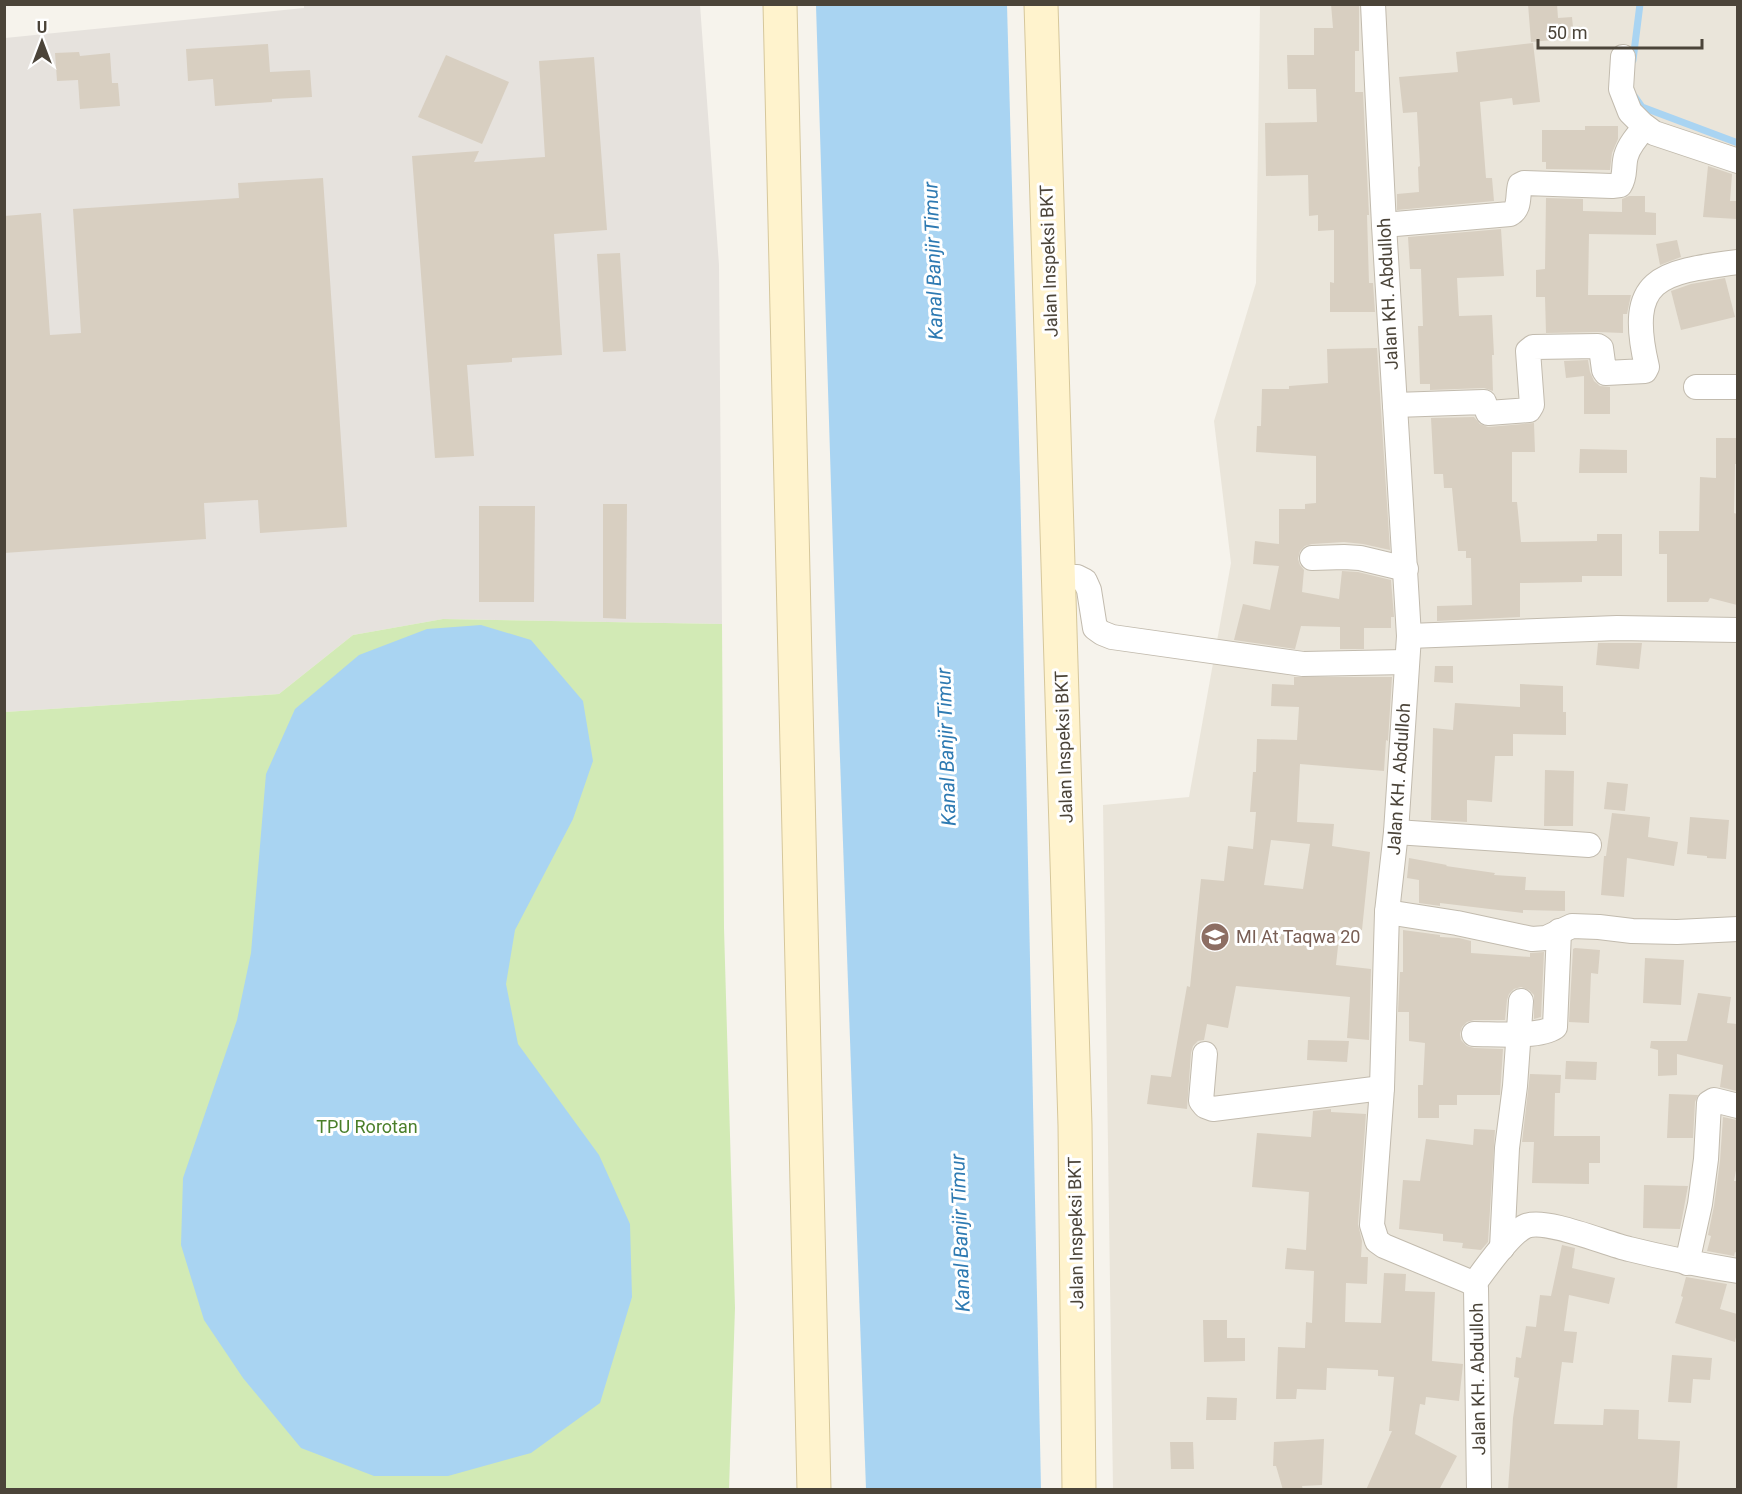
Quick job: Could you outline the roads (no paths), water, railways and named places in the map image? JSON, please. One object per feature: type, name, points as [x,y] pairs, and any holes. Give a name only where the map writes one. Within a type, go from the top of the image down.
[{"type":"street","points":[[780,4],[814,1490]]},
{"type":"street","name":"Jalan Inspeksi BKT","points":[[1041,4],[1075,1125],[1079,1490]]},
{"type":"street","name":"Jalan KH. Abdulloh","points":[[1373,4],[1409,636],[1396,832],[1387,912],[1382,1088],[1372,1225],[1377,1241],[1384,1246],[1474,1284],[1476,1288],[1479,1490]]},
{"type":"street","points":[[1623,57],[1621,89],[1625,102],[1630,112],[1645,127],[1654,133],[1716,152],[1737,161]]},
{"type":"street","points":[[1384,225],[1510,214],[1518,207],[1519,189],[1524,183],[1620,185],[1624,177],[1626,156],[1635,138],[1645,127]]},
{"type":"street","points":[[1395,405],[1484,402],[1488,413],[1529,410],[1532,405],[1528,351],[1533,347],[1598,346],[1601,348],[1606,373],[1645,371],[1647,367],[1640,324],[1644,299],[1651,289],[1662,280],[1695,267],[1737,262]]},
{"type":"street","points":[[1696,387],[1737,387]]},
{"type":"street","points":[[1312,558],[1360,558],[1406,569]]},
{"type":"street","points":[[1058,577],[1077,577],[1085,581],[1089,590],[1095,628],[1112,637],[1304,664],[1406,662]]},
{"type":"street","points":[[1409,636],[1617,628],[1737,630]]},
{"type":"street","points":[[1396,832],[1589,845]]},
{"type":"street","points":[[1387,912],[1457,923],[1532,939],[1546,938],[1572,926],[1677,932],[1737,929]]},
{"type":"street","points":[[1474,1034],[1546,1032],[1556,1027],[1559,931]]},
{"type":"street","points":[[1502,1248],[1507,1148],[1515,1086],[1521,1001]]},
{"type":"street","points":[[1205,1054],[1201,1101],[1205,1106],[1213,1109],[1382,1088]]},
{"type":"street","points":[[1687,1263],[1700,1204],[1706,1159],[1709,1103],[1714,1100],[1737,1106]]},
{"type":"street","points":[[1474,1284],[1502,1248],[1528,1225],[1542,1225],[1687,1263],[1737,1271]]},
{"type":"water","name":"Kanal Banjir Timur","points":[[816,5],[1007,5],[1020,477],[1041,1489],[866,1489]]},
{"type":"water","points":[[481,625],[531,640],[583,701],[593,761],[573,819],[515,930],[506,984],[518,1044],[599,1155],[630,1224],[632,1297],[600,1403],[531,1453],[448,1476],[374,1476],[301,1448],[243,1378],[204,1320],[181,1245],[183,1178],[237,1020],[251,953],[266,774],[295,709],[359,655],[427,629]]},
{"type":"waterway","points":[[1633,60],[1640,4]]},
{"type":"waterway","points":[[1635,97],[1642,107],[1738,143]]},
{"type":"place","name":"MI At Taqwa 20","points":[[1215,937]]},
{"type":"park label","name":"TPU Rorotan","points":[[367,1127]]}]
